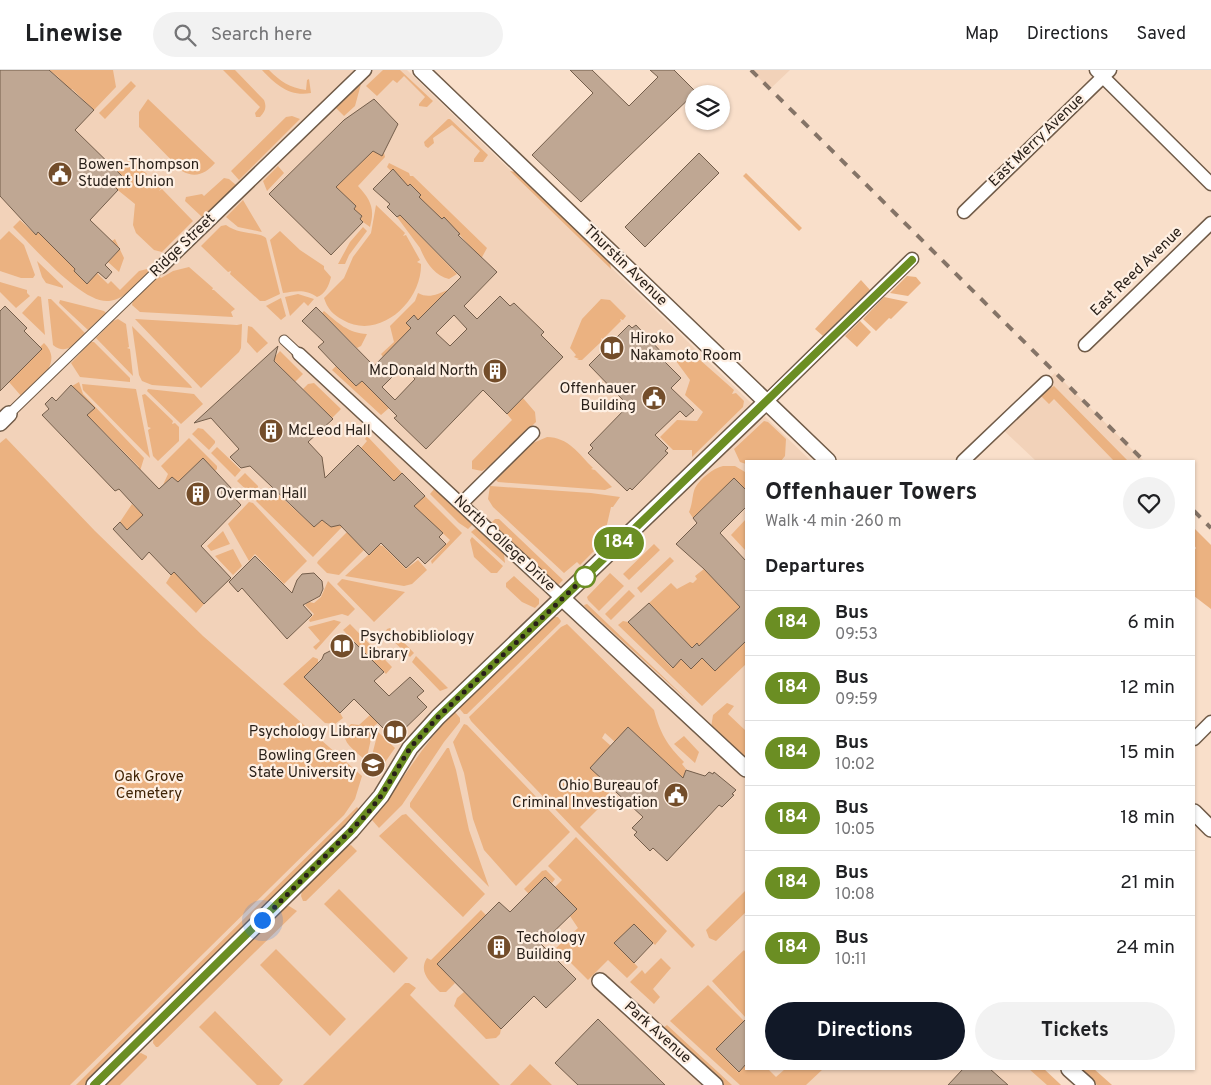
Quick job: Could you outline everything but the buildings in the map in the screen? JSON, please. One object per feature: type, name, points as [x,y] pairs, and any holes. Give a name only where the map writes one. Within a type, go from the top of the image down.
[{"type":"street","name":"Ridge Street","points":[[4,419],[365,70]]},
{"type":"street","name":"Thurstin Avenue","points":[[421,70],[827,460]]},
{"type":"street","points":[[1103,72],[1211,184]]},
{"type":"street","name":"East Merry Avenue","points":[[964,212],[1103,72]]},
{"type":"street","name":"East Reed Avenue","points":[[1085,345],[1211,223]]},
{"type":"street","points":[[94,1085],[334,849],[381,796],[410,748],[438,717],[912,260]]},
{"type":"street","name":"North College Drive","points":[[284,340],[745,768]]},
{"type":"street","points":[[964,460],[1046,382]]},
{"type":"street","points":[[461,504],[533,433]]},
{"type":"street","points":[[1195,738],[1211,722]]},
{"type":"street","points":[[1195,813],[1211,829]]},
{"type":"street","name":"Park Avenue","points":[[600,980],[715,1085]]},
{"type":"street","points":[[1070,1070],[1087,1085]]},
{"type":"shaded area","name":"Bowling Green State University","points":[[0,70],[407,70],[810,460],[745,460],[745,1070],[1045,1070],[1061,1085],[0,1085]]},
{"type":"shaded area","points":[[751,70],[790,70],[770,89]]},
{"type":"shaded area","points":[[1055,373],[1143,460],[1035,460],[999,426]]},
{"type":"green space","points":[[49,70],[113,70],[116,87],[94,110],[72,89],[70,91]]},
{"type":"green space","points":[[223,70],[235,70],[264,100],[265,109],[260,117],[256,117],[255,113],[260,107]]},
{"type":"green space","points":[[262,70],[269,70],[286,83],[300,89],[306,90],[307,80],[309,79],[311,93],[296,93],[284,89]]},
{"type":"green space","points":[[383,70],[400,70],[433,101],[427,107],[419,106],[425,97],[404,76],[397,83],[393,80],[377,96],[366,86]]},
{"type":"green space","points":[[131,81],[136,86],[105,119],[99,113]]},
{"type":"green space","points":[[361,84],[355,106],[344,116],[336,108]]},
{"type":"green space","points":[[148,99],[215,163],[212,167],[196,175],[182,171],[139,127],[139,112]]},
{"type":"green space","points":[[292,116],[300,119],[239,180],[231,171],[286,117]]},
{"type":"green space","points":[[448,119],[488,155],[483,162],[474,162],[480,151],[452,125],[433,138],[434,143],[428,148],[425,146],[424,142]]},
{"type":"green space","points":[[373,151],[384,153],[385,157],[358,186],[371,205],[370,227],[363,222],[360,224],[363,221],[360,219],[362,216],[354,209],[356,206],[336,187]]},
{"type":"green space","points":[[131,159],[147,174],[144,177],[153,186],[157,183],[161,188],[159,191],[162,189],[193,221],[162,252],[154,250],[136,233],[133,225],[135,204],[114,187],[123,177],[116,170]]},
{"type":"green space","points":[[389,163],[413,176],[487,248],[481,259],[444,217],[442,219],[419,197],[410,184],[408,186],[393,170],[391,171],[387,167]]},
{"type":"green space","points":[[278,166],[284,173],[267,191],[263,181]]},
{"type":"green space","points":[[510,171],[516,172],[610,263],[611,269]]},
{"type":"green space","points":[[746,173],[802,228],[799,231],[743,176]]},
{"type":"green space","points":[[224,178],[229,179],[236,185],[202,217],[185,201],[186,197],[202,194],[204,196]]},
{"type":"green space","points":[[243,200],[262,232],[238,227],[226,217]]},
{"type":"green space","points":[[376,205],[405,233],[403,236],[406,235],[420,260],[417,262],[421,264],[419,278],[414,292],[396,314],[384,322],[371,325],[357,325],[336,316],[324,298],[344,278],[353,257],[371,233]]},
{"type":"green space","points":[[400,215],[457,274],[449,279],[434,271],[397,217]]},
{"type":"green space","points":[[20,220],[35,234],[38,232],[87,283],[97,273],[108,284],[111,281],[120,290],[139,271],[151,268],[138,283],[121,297],[109,301],[98,299],[72,284],[45,260],[13,227]]},
{"type":"green space","points":[[226,225],[266,238],[280,294],[265,301],[260,301],[230,274],[231,271],[228,272],[201,246],[221,226]]},
{"type":"green space","points":[[363,227],[367,231],[349,255],[345,264],[338,264],[350,242]]},
{"type":"green space","points":[[9,231],[24,245],[35,275],[33,278],[21,278],[0,271],[0,240]]},
{"type":"green space","points":[[280,231],[300,250],[324,266],[324,269],[331,277],[326,289],[320,296],[317,297],[301,291],[283,293],[270,240]]},
{"type":"green space","points":[[115,239],[120,248],[112,241]]},
{"type":"green space","points":[[120,249],[124,258],[119,272],[108,262]]},
{"type":"green space","points":[[37,261],[63,286],[63,288],[46,283]]},
{"type":"green space","points":[[189,267],[235,309],[231,312],[233,317],[140,312],[132,305],[133,300],[159,276],[161,278],[173,271]]},
{"type":"green space","points":[[907,276],[916,277],[921,283],[908,296],[890,293]]},
{"type":"green space","points":[[861,280],[870,290],[823,336],[815,329]]},
{"type":"green space","points":[[0,282],[27,290],[30,296],[16,308],[0,292]]},
{"type":"green space","points":[[448,290],[418,320],[413,316],[406,323],[411,328],[383,357],[381,354],[394,342],[390,326],[415,301],[418,293],[429,296]]},
{"type":"green space","points":[[298,294],[314,299],[308,306],[304,302],[290,316],[285,297]]},
{"type":"green space","points":[[38,296],[41,297],[45,335],[22,313]]},
{"type":"green space","points":[[884,297],[908,302],[876,331],[863,319]]},
{"type":"green space","points":[[281,298],[286,316],[281,320],[266,306]]},
{"type":"green space","points":[[48,299],[51,299],[85,333],[79,341],[67,349],[58,348],[53,345]]},
{"type":"green space","points":[[601,299],[610,300],[626,316],[623,320],[620,319],[621,321],[603,339],[601,338],[602,341],[582,360],[577,360],[579,359],[574,357],[576,355],[570,348],[582,319]]},
{"type":"green space","points":[[60,300],[106,313],[88,330],[59,303]]},
{"type":"green space","points":[[324,311],[354,332],[367,334],[361,346],[357,348],[322,313]]},
{"type":"green space","points":[[118,319],[126,324],[129,347],[127,348],[130,349],[133,376],[96,338],[113,321]]},
{"type":"green space","points":[[135,319],[242,324],[241,348],[201,388]]},
{"type":"green space","points":[[860,321],[871,332],[857,347],[845,336]]},
{"type":"green space","points":[[132,326],[192,388],[152,385],[142,381],[139,375]]},
{"type":"green space","points":[[248,326],[252,327],[268,343],[257,353],[247,342]]},
{"type":"green space","points":[[91,342],[94,342],[130,378],[130,382],[80,377],[71,363]]},
{"type":"green space","points":[[44,343],[50,350],[50,365],[41,379],[22,397],[9,382],[42,349],[40,347]]},
{"type":"green space","points":[[280,351],[303,374],[295,382],[273,359]]},
{"type":"green space","points":[[682,358],[700,360],[734,390],[732,394],[736,393],[744,401],[743,407],[692,457],[692,450],[673,450],[660,437],[677,420],[697,421],[703,412],[685,395],[690,380],[676,361]]},
{"type":"green space","points":[[336,366],[356,386],[362,381],[389,408],[381,415],[332,370]]},
{"type":"green space","points":[[79,382],[83,394],[144,458],[140,471],[139,467],[87,415],[94,408],[72,386]]},
{"type":"green space","points":[[314,383],[341,409],[332,418],[303,389],[308,384]]},
{"type":"green space","points":[[82,384],[136,389],[150,458],[83,390]]},
{"type":"green space","points":[[1054,386],[1127,460],[1113,460],[1054,399],[1049,404],[1040,395]]},
{"type":"green space","points":[[148,389],[194,394],[203,404],[181,424],[147,391]]},
{"type":"green space","points":[[145,394],[173,421],[172,424],[175,423],[179,427],[179,441],[158,461],[153,456],[148,430],[151,428],[148,427],[142,395]]},
{"type":"green space","points":[[523,398],[535,412],[536,422],[490,466],[482,471],[472,469],[472,461],[512,420],[507,414]]},
{"type":"green space","points":[[764,421],[768,422],[786,439],[785,456],[782,460],[745,460],[745,464],[740,462],[734,449]]},
{"type":"green space","points":[[198,428],[203,429],[215,441],[209,450],[192,434]]},
{"type":"green space","points":[[367,436],[402,473],[394,481],[361,448],[367,441],[365,439]]},
{"type":"green space","points":[[547,437],[561,440],[573,447],[593,468],[591,469],[595,470],[612,487],[605,490],[498,482],[496,480],[533,443]]},
{"type":"green space","name":"Oak Grove Cemetery","points":[[6,438],[95,531],[203,636],[362,776],[355,799],[344,815],[70,1085],[0,1085],[0,443]]},
{"type":"green space","points":[[189,438],[217,466],[217,469],[215,471],[203,458],[178,482],[172,477],[163,485],[168,474],[161,466]]},
{"type":"green space","points":[[217,447],[241,470],[235,477],[211,453]]},
{"type":"green space","points":[[723,466],[735,466],[745,472],[745,489],[734,478],[693,518],[689,512],[695,488],[707,474]]},
{"type":"green space","points":[[245,473],[258,486],[258,491],[253,496],[237,481]]},
{"type":"green space","points":[[490,486],[591,493],[620,497],[611,507],[603,542],[580,565],[577,562],[564,573],[493,507],[488,499]]},
{"type":"green space","points":[[270,487],[314,527],[342,501],[342,527],[313,557],[256,501],[262,494],[265,496]]},
{"type":"green space","points":[[435,488],[473,524],[468,529],[459,523],[430,494]]},
{"type":"green space","points":[[425,496],[462,533],[432,564],[431,561],[450,540],[414,506]]},
{"type":"green space","points":[[249,502],[253,503],[307,561],[284,584],[255,554],[249,561],[228,524]]},
{"type":"green space","points":[[132,504],[143,515],[127,530],[120,522]]},
{"type":"green space","points":[[495,519],[499,519],[563,580],[558,585],[491,523]]},
{"type":"green space","points":[[745,520],[745,550],[731,535]]},
{"type":"green space","points":[[476,528],[504,554],[505,563],[471,532]]},
{"type":"green space","points":[[1195,529],[1211,545],[1211,609],[1195,597]]},
{"type":"green space","points":[[223,531],[230,544],[211,551],[207,546]]},
{"type":"green space","points":[[347,532],[364,550],[339,575],[327,573],[317,563]]},
{"type":"green space","points":[[472,537],[503,566],[497,573],[491,573],[474,557],[470,540]]},
{"type":"green space","points":[[654,544],[660,550],[629,580],[623,574]]},
{"type":"green space","points":[[379,545],[383,546],[406,569],[418,560],[427,570],[412,584],[404,586],[345,576]]},
{"type":"green space","points":[[233,549],[242,566],[233,575],[215,556]]},
{"type":"green space","points":[[670,557],[674,561],[641,593],[637,588]]},
{"type":"green space","points":[[189,558],[183,581],[204,604],[196,613],[166,583],[171,575]]},
{"type":"green space","points":[[704,569],[740,607],[699,646],[697,643],[692,648],[649,603],[671,583],[677,589],[690,582],[693,583],[697,579],[695,576]]},
{"type":"green space","points":[[610,573],[624,586],[599,611],[587,597]]},
{"type":"green space","points":[[514,576],[539,599],[539,604],[535,608],[522,602],[506,587],[506,583]]},
{"type":"green space","points":[[342,579],[405,592],[374,622],[337,584]]},
{"type":"green space","points":[[328,581],[355,609],[348,616],[342,614],[310,622],[309,620],[314,614],[305,605],[309,602],[314,603],[321,597]]},
{"type":"green space","points":[[629,590],[635,596],[611,620],[605,614]]},
{"type":"green space","points":[[587,604],[697,709],[585,607],[584,605]]},
{"type":"green space","points":[[554,617],[558,617],[561,621],[560,623],[467,714],[464,714],[459,708]]},
{"type":"green space","points":[[334,620],[341,622],[316,650],[313,647],[320,641],[308,627]]},
{"type":"green space","points":[[623,621],[628,622],[672,668],[681,659],[691,669],[702,658],[715,671],[745,642],[745,665],[702,706],[618,625]]},
{"type":"green space","points":[[350,624],[392,667],[386,674],[343,630]]},
{"type":"green space","points":[[567,624],[654,710],[665,738],[684,762],[682,764],[686,769],[683,778],[629,728],[615,742],[605,733],[602,738],[611,746],[590,768],[613,789],[599,803],[601,806],[580,827],[695,945],[692,948],[575,830],[469,717],[561,627]]},
{"type":"green space","points":[[390,628],[414,653],[410,657],[385,633]]},
{"type":"green space","points":[[416,656],[448,688],[440,691],[412,662]]},
{"type":"green space","points":[[313,657],[318,659],[318,663],[305,677],[340,713],[343,718],[335,724],[325,723],[283,684]]},
{"type":"green space","points":[[727,703],[734,706],[728,714],[745,730],[745,761],[711,728],[713,715]]},
{"type":"green space","points":[[455,712],[460,718],[460,722],[444,742],[402,805],[379,828],[372,820],[432,737]]},
{"type":"green space","points":[[370,715],[378,723],[374,726],[366,761],[348,744],[345,735],[351,724],[359,725]]},
{"type":"green space","points":[[464,724],[570,832],[516,886],[484,850],[473,819],[464,773],[453,742]]},
{"type":"green space","points":[[378,732],[395,748],[381,768],[370,763]]},
{"type":"green space","points":[[684,736],[699,752],[695,763],[674,744]]},
{"type":"green space","points":[[447,748],[449,748],[456,770],[469,830],[489,887],[410,807],[410,803]]},
{"type":"green space","points":[[357,807],[361,812],[85,1085],[76,1085]]},
{"type":"green space","points":[[406,814],[485,894],[463,917],[379,836],[402,815]]},
{"type":"green space","points":[[576,837],[667,931],[655,945],[634,924],[615,943],[638,967],[627,978],[608,960],[588,980],[556,948],[578,928],[570,916],[577,909],[555,887],[562,880],[548,866]]},
{"type":"green space","points":[[351,845],[357,851],[306,901],[303,901],[301,896],[302,890],[345,847]]},
{"type":"green space","points":[[546,870],[555,879],[552,883],[545,877],[529,894],[524,889],[542,871]]},
{"type":"green space","points":[[339,889],[408,958],[394,973],[324,904]]},
{"type":"green space","points":[[745,891],[745,913],[716,941],[709,938],[706,930]]},
{"type":"green space","points":[[289,906],[297,911],[156,1047],[153,1043],[154,1035],[283,907]]},
{"type":"green space","points":[[481,910],[486,915],[437,964],[455,983],[446,992],[440,992],[426,976],[424,968],[427,958],[431,960]]},
{"type":"green space","points":[[276,949],[346,1019],[330,1036],[260,965]]},
{"type":"green space","points":[[744,950],[745,1017],[712,981]]},
{"type":"green space","points":[[661,958],[671,968],[653,989],[660,997],[654,1004],[630,982],[642,970],[645,974]]},
{"type":"green space","points":[[405,983],[409,983],[416,988],[410,995],[500,1085],[303,1085]]},
{"type":"green space","points":[[708,985],[744,1021],[716,1049],[738,1072],[745,1065],[745,1070],[769,1070],[776,1077],[784,1070],[822,1070],[806,1085],[740,1085],[670,1021]]},
{"type":"green space","points":[[464,992],[501,1029],[500,1034],[496,1038],[486,1039],[454,1006],[457,998]]},
{"type":"green space","points":[[215,1011],[283,1080],[279,1085],[257,1085],[199,1027]]},
{"type":"green space","points":[[667,1025],[732,1085],[724,1085],[663,1028]]},
{"type":"green space","points":[[141,1053],[147,1056],[147,1058],[120,1085],[103,1085],[133,1055]]},
{"type":"green space","points":[[530,1064],[552,1085],[510,1085]]},
{"type":"green space","points":[[1030,1070],[1045,1070],[1061,1085],[1047,1085]]},
{"type":"green space","points":[[1078,1070],[1095,1070],[1112,1085],[1097,1085]]},
{"type":"railway","points":[[751,70],[1143,460]]},
{"type":"railway","points":[[1195,512],[1211,528]]},
{"type":"bus line","name":"184","points":[[94,1085],[315,868],[366,815],[381,796],[410,748],[438,717],[912,260]]},
{"type":"place","name":"Bowen-Thompson Student Union","points":[[60,174]]},
{"type":"place","name":"Hiroko Nakamoto Room","points":[[612,348]]},
{"type":"place","name":"McDonald North","points":[[495,371]]},
{"type":"place","name":"Offenhauer Building","points":[[654,398]]},
{"type":"place","name":"McLeod Hall","points":[[271,431]]},
{"type":"place","name":"Overman Hall","points":[[198,494]]},
{"type":"place","name":"Psychobibliology Library","points":[[342,646]]},
{"type":"place","name":"Psychology Library","points":[[395,732]]},
{"type":"place","name":"Bowling Green State University","points":[[373,765]]},
{"type":"place","name":"Ohio Bureau of Criminal Investigation","points":[[676,795]]},
{"type":"place","name":"Techology Building","points":[[499,947]]},
{"type":"route","points":[[262,920],[366,815],[381,796],[410,748],[438,717],[585,577]]}]
